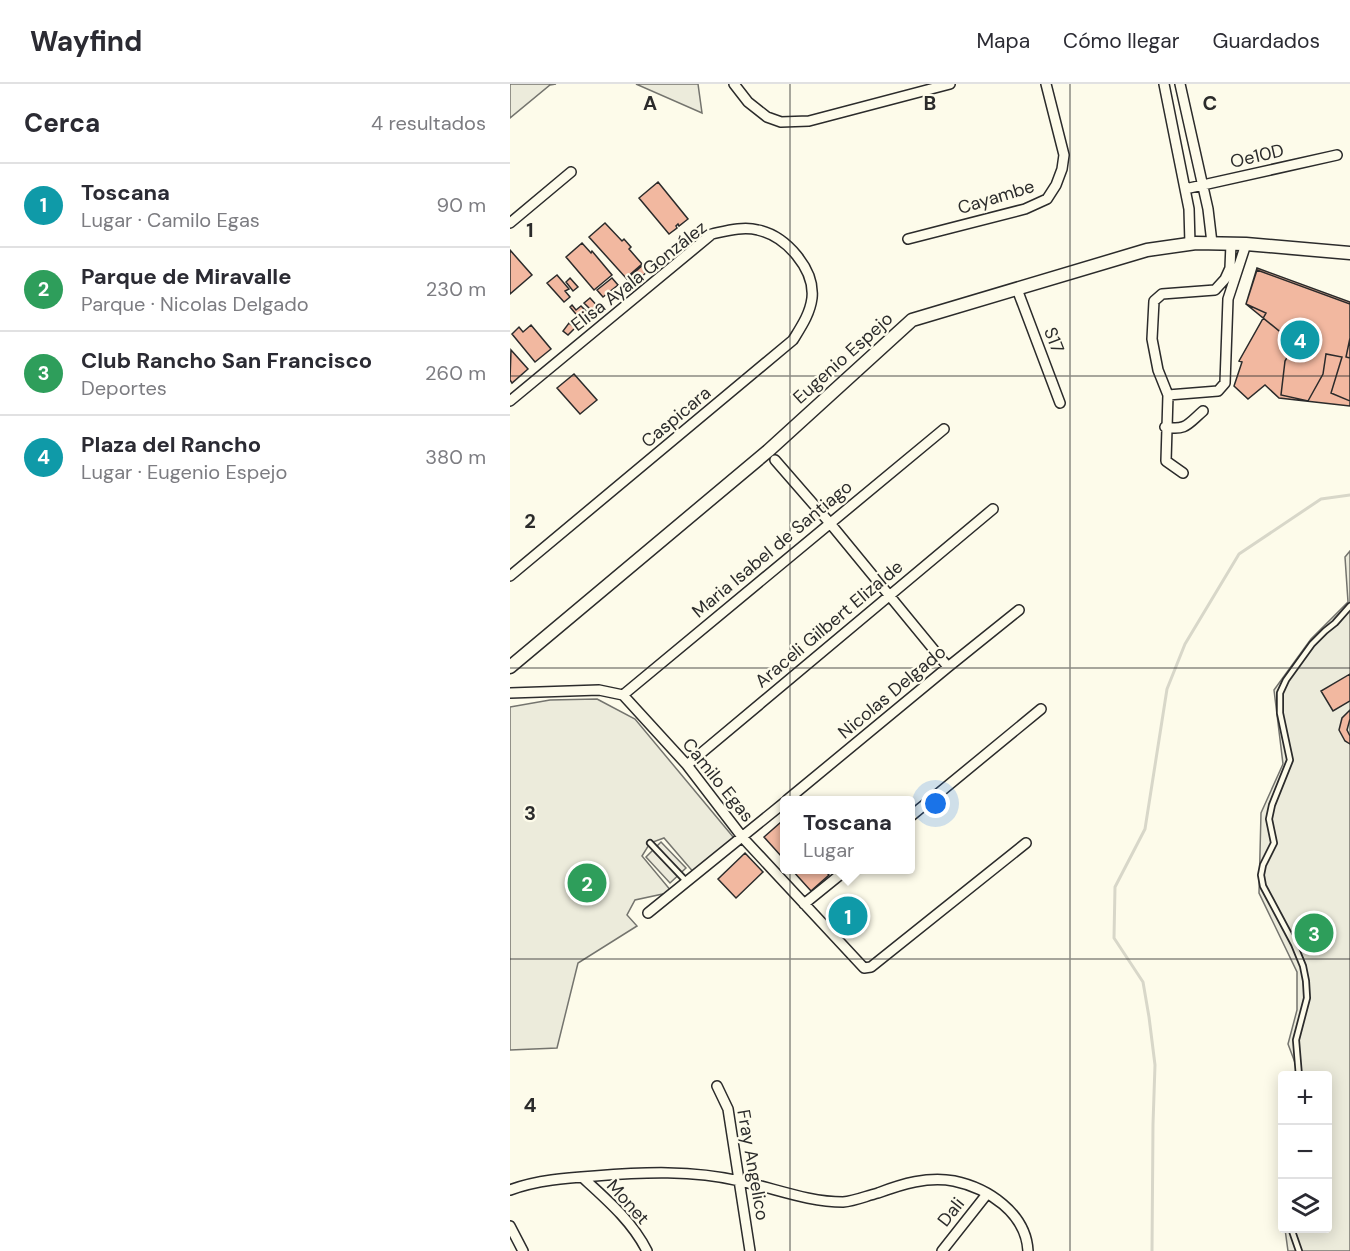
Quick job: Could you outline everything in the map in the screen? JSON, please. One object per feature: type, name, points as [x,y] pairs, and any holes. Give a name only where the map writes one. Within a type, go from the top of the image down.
[{"type":"street","points":[[735,84],[748,102],[767,117],[781,122],[809,121],[950,84]]},
{"type":"street","name":"Cayambe","points":[[908,239],[1025,209],[1047,199],[1056,185],[1064,155],[1046,84]]},
{"type":"street","points":[[1164,84],[1189,210],[1190,244]]},
{"type":"street","points":[[1180,84],[1208,209],[1212,243]]},
{"type":"street","points":[[1172,123],[1188,120]]},
{"type":"street","name":"Oe10D","points":[[1185,189],[1337,155]]},
{"type":"street","points":[[510,223],[571,172]]},
{"type":"street","name":"Elisa Ayala González","points":[[510,401],[712,234],[732,229],[758,230],[779,240],[799,258]]},
{"type":"street","name":"Eugenio Espejo","points":[[510,667],[768,452],[912,320],[1147,250],[1212,243],[1350,253]]},
{"type":"street","points":[[1215,290],[1225,279],[1230,268],[1231,244]]},
{"type":"street","points":[[1168,395],[1218,391],[1225,383],[1228,299],[1246,244]]},
{"type":"street","name":"Caspicara","points":[[510,576],[793,340],[806,319],[812,297],[810,278],[799,258]]},
{"type":"street","name":"S17","points":[[1017,289],[1060,403]]},
{"type":"street","points":[[1183,472],[1166,461],[1165,427],[1168,395],[1158,370],[1152,339],[1154,301],[1161,294],[1215,290],[1228,299]]},
{"type":"street","points":[[1165,427],[1179,430],[1184,428],[1203,411]]},
{"type":"street","name":"Maria Isabel de Santiago","points":[[623,695],[944,429]]},
{"type":"street","points":[[775,460],[948,667]]},
{"type":"street","name":"Araceli Gilbert Elizalde","points":[[687,765],[993,509]]},
{"type":"street","name":"Nicolas Delgado","points":[[793,796],[1019,610]]},
{"type":"street","points":[[510,693],[599,690],[623,695]]},
{"type":"street","name":"Camilo Egas","points":[[623,695],[687,765],[743,838],[864,968],[871,967],[1026,843]]},
{"type":"street","points":[[915,813],[1041,709]]},
{"type":"street","name":"Nicolas Delgado","points":[[648,913],[780,807]]},
{"type":"street","points":[[804,904],[841,874]]},
{"type":"street","name":"Fray Angelico","points":[[717,1086],[728,1108],[750,1251]]},
{"type":"street","points":[[510,1190],[550,1180],[659,1172],[698,1174],[739,1181],[794,1195],[843,1202],[854,1201],[919,1181],[937,1179],[970,1186],[999,1201],[1016,1219],[1023,1232],[1028,1251]]},
{"type":"street","name":"Monet","points":[[582,1177],[619,1211],[646,1251]]},
{"type":"street","name":"Dali","points":[[942,1251],[987,1194]]},
{"type":"street","points":[[510,1226],[523,1251]]},
{"type":"lane","points":[[1299,1071],[1296,1040],[1306,998],[1304,966],[1263,886],[1261,874],[1274,843],[1269,819],[1272,805],[1290,760],[1280,713],[1280,693],[1286,680],[1312,644],[1350,606]]},
{"type":"lane","points":[[650,843],[686,881]]},
{"type":"lane","points":[[1293,1233],[1299,1251]]},
{"type":"shaded area","points":[[510,84],[556,84],[550,85],[510,118]]},
{"type":"shaded area","points":[[636,84],[698,84],[702,113]]},
{"type":"shaded area","points":[[1350,551],[1350,1251],[1288,1251],[1286,1233],[1332,1233],[1332,1071],[1297,1071],[1288,1044],[1297,1010],[1297,972],[1259,893],[1261,813],[1283,764],[1274,690],[1311,639],[1348,602],[1345,557]]},
{"type":"shaded area","points":[[597,699],[635,719],[734,838],[695,874],[664,838],[650,843],[642,856],[672,892],[635,900],[627,915],[637,926],[578,963],[557,1048],[510,1050],[510,707],[550,700]]},
{"type":"shaded area","points":[[661,842],[686,868],[670,883],[646,857]]},
{"type":"building","points":[[658,182],[688,219],[679,226],[678,224],[677,228],[669,234],[639,198]]},
{"type":"building","points":[[605,223],[622,241],[624,239],[642,264],[626,278],[589,237]]},
{"type":"building","points":[[582,243],[591,253],[592,251],[612,275],[594,290],[566,257]]},
{"type":"building","points":[[510,250],[532,275],[510,294]]},
{"type":"building","points":[[643,265],[648,271],[632,285],[627,279]]},
{"type":"building","points":[[1257,268],[1350,302],[1350,406],[1279,398],[1265,385],[1248,399],[1234,386],[1242,362],[1239,361],[1266,313],[1246,304]]},
{"type":"building","points":[[1257,270],[1350,304],[1350,338],[1346,357],[1350,358],[1350,401],[1331,393],[1342,357],[1326,354],[1323,374],[1308,401],[1281,395],[1285,361],[1295,344],[1246,304]]},
{"type":"building","points":[[557,275],[569,289],[565,291],[570,297],[564,302],[547,283]]},
{"type":"building","points":[[570,278],[578,287],[573,291],[566,282]]},
{"type":"building","points":[[612,278],[618,285],[603,297],[597,290]]},
{"type":"building","points":[[590,298],[600,309],[595,314],[584,303]]},
{"type":"building","points":[[572,305],[576,310],[581,306],[587,312],[580,319],[570,307]]},
{"type":"building","points":[[569,323],[575,328],[568,335],[563,331]]},
{"type":"building","points":[[531,325],[551,349],[535,362],[512,334],[519,327],[523,332]]},
{"type":"building","points":[[511,350],[528,369],[512,383],[510,380]]},
{"type":"building","points":[[574,374],[597,400],[580,414],[557,388]]},
{"type":"building","points":[[1350,674],[1350,701],[1333,711],[1321,691]]},
{"type":"building","points":[[1350,710],[1347,730],[1350,744],[1345,741],[1339,730],[1342,718]]},
{"type":"building","points":[[780,823],[780,855],[764,837]]},
{"type":"building","points":[[745,853],[763,872],[736,898],[718,879]]},
{"type":"building","points":[[796,874],[829,875],[811,891]]},
{"type":"building","points":[[847,899],[865,921],[850,933],[832,912]]},
{"type":"waterway","points":[[1152,1251],[1155,1065],[1143,982],[1114,938],[1115,887],[1145,829],[1167,689],[1185,644],[1239,554],[1321,499],[1350,495]]},
{"type":"place","name":"Plaza del Rancho","points":[[1300,340]]},
{"type":"place","name":"Parque de Miravalle","points":[[587,883]]},
{"type":"place","name":"Toscana","points":[[848,916]]},
{"type":"place","name":"Club Rancho San Francisco","points":[[1314,933]]}]
